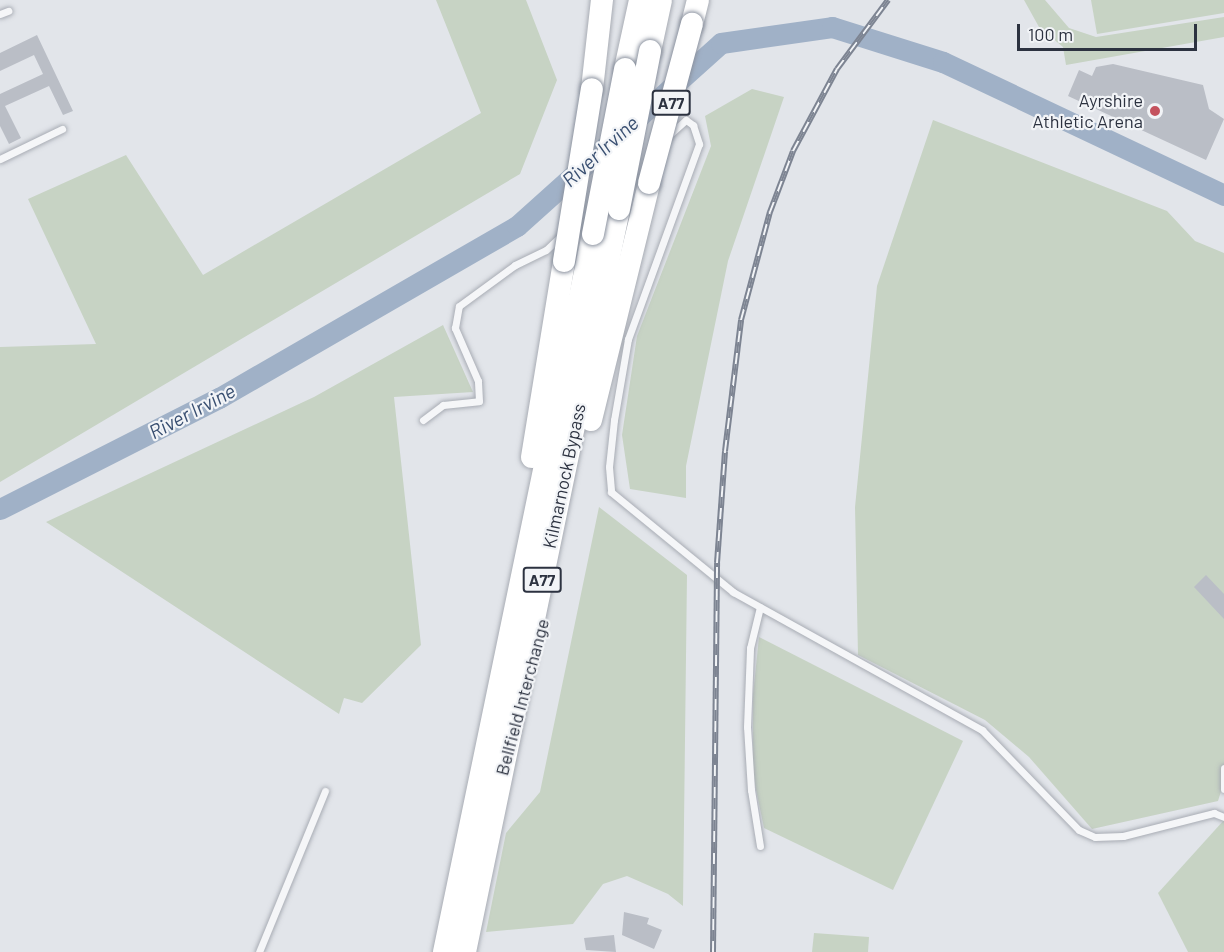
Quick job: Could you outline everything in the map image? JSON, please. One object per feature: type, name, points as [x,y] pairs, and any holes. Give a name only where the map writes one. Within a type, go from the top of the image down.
[{"type":"highway","name":"A77","points":[[489,786],[564,261],[592,89],[602,0]]},
{"type":"highway","name":"Kilmarnock Bypass","points":[[465,952],[489,786],[587,226],[640,0]]},
{"type":"highway","name":"Kilmarnock Bypass","points":[[444,952],[489,786],[620,209],[661,0]]},
{"type":"highway","name":"Bellfield Interchange","points":[[489,786],[698,0]]},
{"type":"lane","points":[[0,14],[8,11]]},
{"type":"lane","points":[[590,210],[686,120],[693,124],[699,144],[628,339],[611,443],[611,492],[708,575],[982,730],[1079,830],[1095,837],[1123,836],[1214,813],[1224,817]]},
{"type":"lane","points":[[0,159],[62,129]]},
{"type":"lane","points":[[423,420],[443,405],[479,401],[478,381],[455,328],[459,306],[515,265],[587,226]]},
{"type":"lane","points":[[760,606],[750,648],[747,728],[751,790],[760,846]]},
{"type":"lane","points":[[1224,768],[1224,789]]},
{"type":"lane","points":[[260,952],[325,791]]},
{"type":"green space","points":[[436,0],[526,0],[557,80],[520,174],[0,482],[0,347],[96,344],[28,199],[126,155],[203,275],[481,113]]},
{"type":"green space","points":[[1024,0],[1045,0],[1069,28],[1096,37],[1224,17],[1224,37],[1066,65],[1063,47],[1039,27]]},
{"type":"green space","points":[[1091,0],[1224,0],[1224,13],[1097,34]]},
{"type":"green space","points":[[752,89],[784,97],[728,261],[686,466],[686,498],[630,489],[622,435],[637,336],[711,146],[705,116]]},
{"type":"green space","points":[[933,120],[1167,211],[1195,241],[1224,253],[1224,782],[1218,801],[1092,829],[1029,757],[985,720],[858,655],[855,507],[877,286]]},
{"type":"green space","points":[[443,325],[473,392],[394,397],[421,645],[362,703],[344,698],[339,714],[46,522],[314,397]]},
{"type":"green space","points":[[599,507],[687,575],[683,906],[668,894],[627,876],[603,884],[573,924],[486,932],[506,833],[540,792]]},
{"type":"green space","points":[[759,637],[963,741],[893,890],[764,828],[753,775],[753,695]]},
{"type":"green space","points":[[1224,820],[1224,952],[1188,952],[1158,893]]},
{"type":"green space","points":[[814,933],[869,937],[868,952],[812,952]]},
{"type":"building","points":[[37,35],[73,111],[63,115],[49,86],[5,106],[21,138],[9,144],[0,126],[0,94],[43,74],[34,55],[0,71],[0,53]]},
{"type":"building","name":"Ayrshire Athletic Arena","points":[[1113,64],[1203,85],[1209,109],[1224,119],[1206,160],[1068,96],[1079,70],[1092,76],[1096,67]]},
{"type":"building","points":[[1206,575],[1224,594],[1224,619],[1194,587]]},
{"type":"building","points":[[624,912],[649,918],[647,924],[662,930],[654,949],[622,935]]},
{"type":"building","points":[[614,935],[616,952],[586,950],[584,938]]},
{"type":"waterway","name":"River Irvine","points":[[0,509],[219,398],[517,226],[721,43],[832,27],[943,62],[1224,195]]},
{"type":"railway","points":[[713,952],[717,563],[725,451],[741,320],[770,212],[793,151],[837,69],[888,0]]},
{"type":"place","name":"Ayrshire Athletic Arena","points":[[1155,111]]}]
